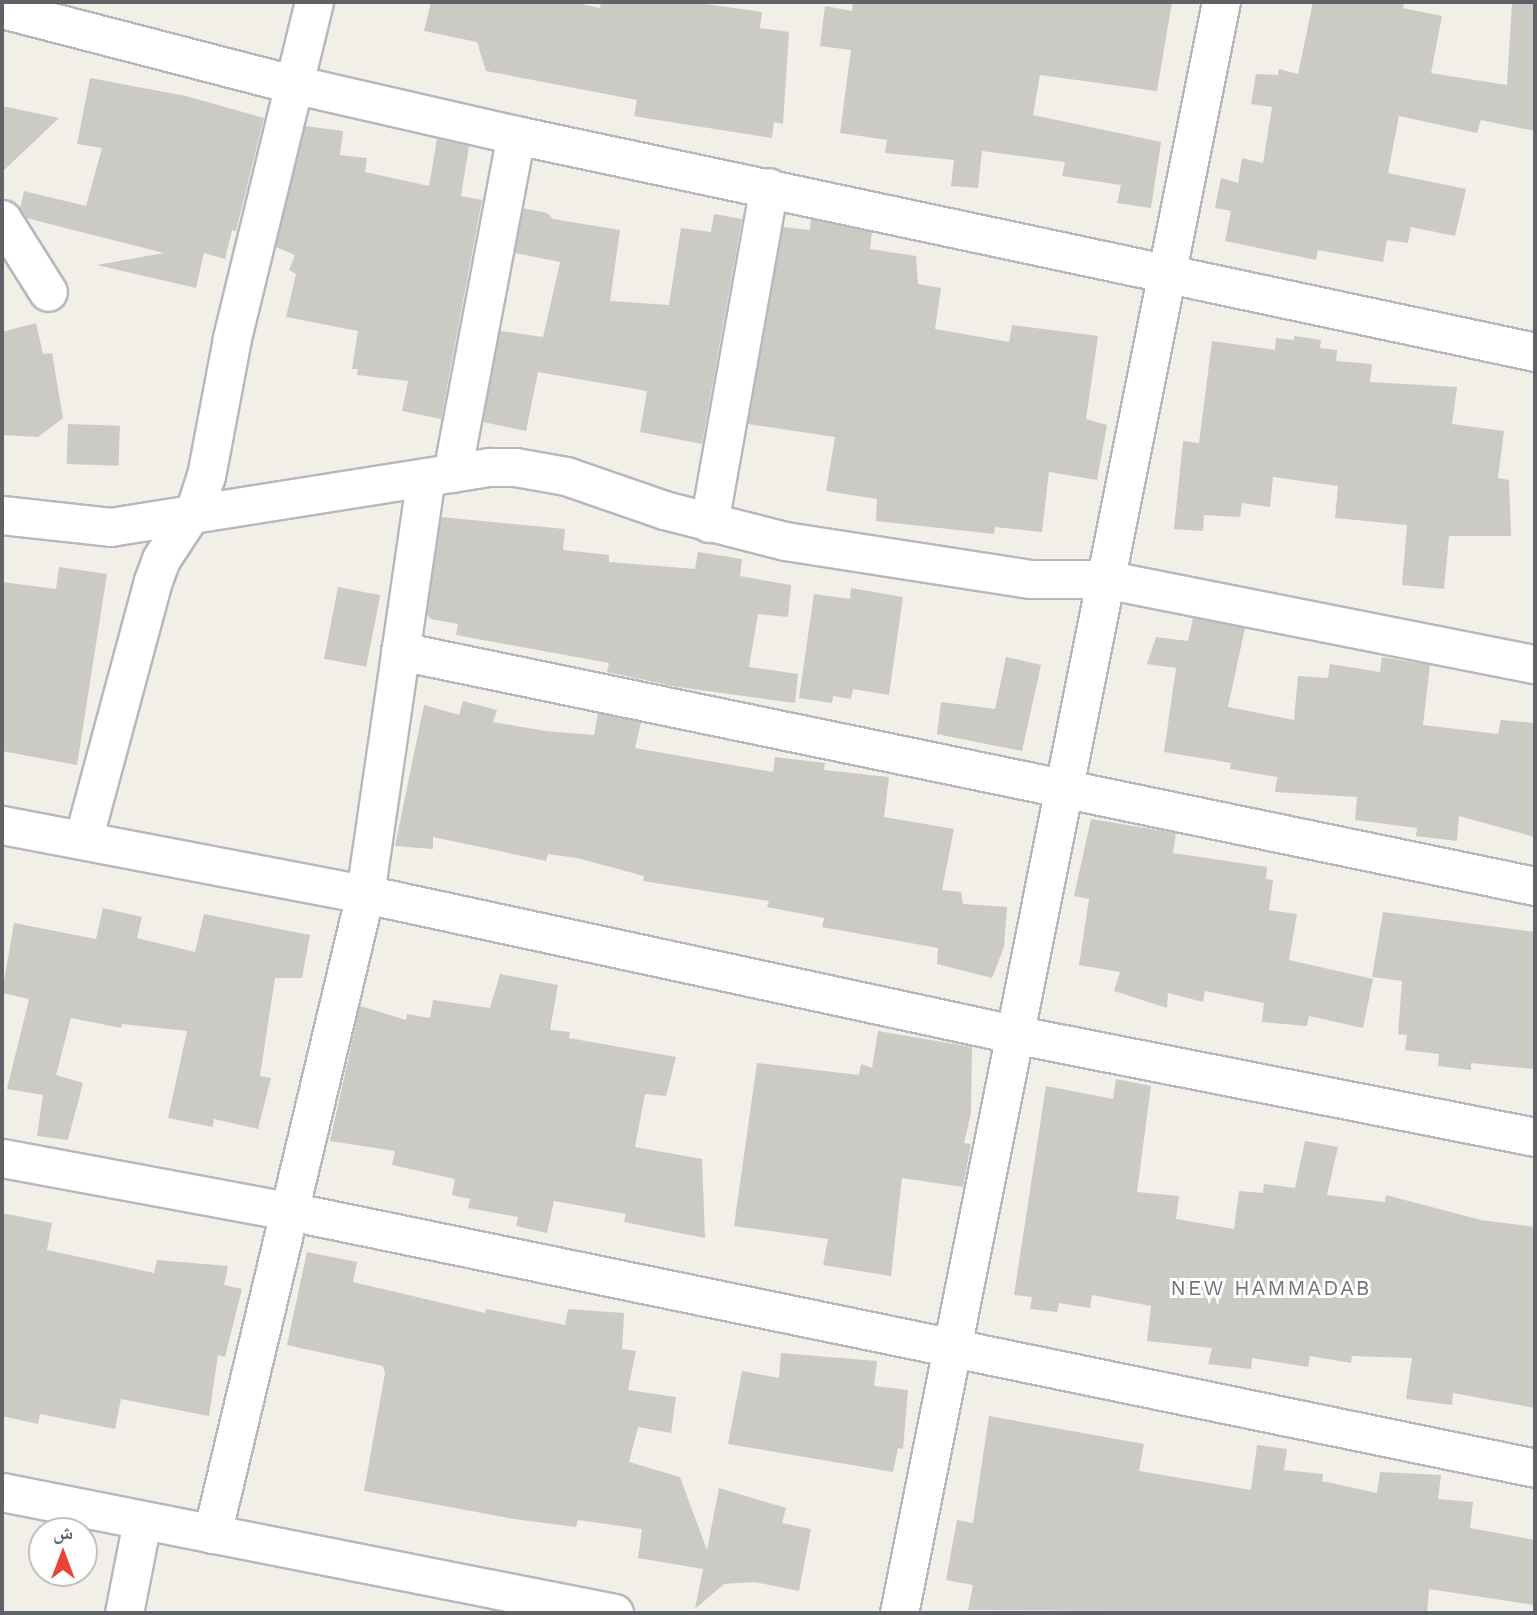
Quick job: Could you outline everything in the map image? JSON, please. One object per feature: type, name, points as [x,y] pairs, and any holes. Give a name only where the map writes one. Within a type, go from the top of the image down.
[{"type":"street","points":[[83,841],[153,581],[161,559],[189,518],[206,476],[232,338],[314,2]]},
{"type":"street","points":[[899,1613],[950,1345],[1221,2]]},
{"type":"street","points":[[2,9],[293,84],[516,135],[1535,352]]},
{"type":"street","points":[[212,1534],[365,894],[400,651],[516,135]]},
{"type":"street","points":[[709,523],[769,187]]},
{"type":"street","points":[[2,219],[48,292]]},
{"type":"street","points":[[2,515],[87,527],[189,518],[490,467],[546,471],[709,523],[785,541],[1031,579],[1104,579],[1535,664]]},
{"type":"street","points":[[400,651],[1535,886]]},
{"type":"street","points":[[2,825],[365,894],[1013,1034],[1535,1137]]},
{"type":"street","points":[[2,1158],[289,1211],[950,1345],[1535,1468]]},
{"type":"street","points":[[2,1492],[614,1613]]},
{"type":"street","points":[[124,1613],[142,1521]]},
{"type":"building","points":[[431,2],[572,2],[600,8],[601,2],[692,2],[762,12],[760,28],[789,32],[783,124],[774,122],[772,138],[634,116],[637,100],[486,71],[477,42],[424,31]]},
{"type":"building","points":[[853,2],[1172,2],[1157,91],[1040,75],[1033,115],[1161,142],[1151,208],[1117,203],[1121,185],[1062,176],[1065,162],[982,151],[978,188],[951,186],[954,160],[885,153],[887,140],[840,133],[851,50],[820,46],[825,6],[852,11]]},
{"type":"building","points":[[1313,2],[1404,2],[1403,8],[1442,16],[1431,73],[1507,85],[1512,2],[1535,2],[1535,131],[1481,120],[1477,133],[1399,116],[1388,173],[1466,189],[1455,236],[1411,227],[1408,243],[1387,240],[1383,262],[1318,250],[1316,260],[1225,241],[1231,211],[1215,208],[1221,178],[1238,183],[1242,158],[1263,163],[1272,107],[1251,104],[1256,74],[1278,75],[1279,69],[1298,74]]},
{"type":"building","points":[[90,78],[186,96],[264,118],[236,231],[232,230],[225,259],[204,253],[196,288],[97,265],[164,253],[26,218],[20,208],[24,191],[86,206],[102,148],[77,144]]},
{"type":"building","points":[[2,106],[59,118],[2,172]]},
{"type":"building","points":[[305,126],[343,131],[340,155],[367,158],[365,172],[429,186],[437,139],[469,146],[461,196],[482,200],[441,419],[402,411],[408,381],[357,375],[358,369],[352,369],[358,331],[286,317],[296,274],[289,270],[295,255],[276,247]]},
{"type":"building","points":[[523,208],[547,213],[553,219],[620,230],[610,301],[669,305],[681,228],[711,232],[714,214],[742,219],[702,444],[640,432],[647,391],[538,372],[526,431],[483,422],[500,331],[543,337],[560,262],[515,253]]},
{"type":"building","points":[[811,219],[872,232],[870,249],[916,256],[918,284],[941,288],[935,329],[1009,342],[1012,325],[1098,336],[1086,419],[1107,425],[1097,480],[1049,472],[1042,532],[995,527],[994,534],[876,521],[877,499],[826,491],[835,437],[748,424],[783,227],[810,230]]},
{"type":"building","points":[[36,323],[43,354],[52,353],[63,418],[38,437],[2,435],[2,332]]},
{"type":"building","points":[[1294,336],[1321,340],[1320,348],[1337,350],[1336,361],[1372,364],[1370,382],[1457,387],[1452,424],[1504,431],[1498,478],[1509,480],[1511,536],[1449,536],[1444,589],[1402,585],[1407,525],[1335,518],[1338,486],[1273,477],[1270,507],[1242,503],[1240,517],[1204,515],[1203,531],[1174,529],[1183,441],[1199,443],[1212,341],[1275,350],[1276,338],[1294,340]]},
{"type":"building","points":[[68,424],[120,426],[119,466],[67,464]]},
{"type":"building","points":[[441,517],[565,529],[563,550],[609,555],[609,562],[695,569],[698,552],[742,559],[740,576],[791,585],[788,617],[758,614],[749,667],[798,674],[795,703],[678,687],[607,672],[609,663],[456,635],[458,624],[431,619],[427,614]]},
{"type":"building","points":[[59,567],[107,574],[77,765],[2,751],[2,582],[56,589]]},
{"type":"building","points":[[338,587],[380,595],[366,667],[324,659]]},
{"type":"building","points":[[851,588],[903,597],[889,695],[853,689],[851,699],[833,696],[832,703],[799,698],[814,594],[850,599]]},
{"type":"building","points":[[1193,618],[1245,628],[1228,707],[1294,720],[1298,676],[1328,678],[1330,664],[1380,672],[1382,657],[1430,665],[1423,725],[1498,734],[1501,720],[1535,723],[1535,837],[1459,816],[1457,841],[1416,836],[1417,828],[1355,820],[1357,797],[1275,792],[1277,777],[1230,769],[1231,763],[1164,752],[1176,668],[1147,664],[1156,637],[1188,641]]},
{"type":"building","points":[[1006,657],[1041,665],[1022,751],[937,734],[941,702],[995,709]]},
{"type":"building","points":[[463,701],[497,710],[493,722],[545,731],[594,735],[598,713],[641,722],[635,748],[773,772],[775,757],[825,763],[824,770],[889,777],[884,817],[954,829],[942,890],[961,892],[963,904],[1007,907],[1004,947],[992,978],[937,964],[938,948],[822,927],[824,918],[767,907],[769,901],[643,881],[644,876],[577,858],[548,854],[546,861],[433,837],[433,849],[395,846],[424,705],[459,715]]},
{"type":"building","points":[[1091,819],[1176,833],[1173,853],[1267,867],[1266,879],[1273,880],[1269,910],[1297,914],[1289,960],[1373,979],[1363,1028],[1309,1016],[1307,1026],[1262,1022],[1264,1003],[1205,991],[1203,1002],[1168,993],[1167,1008],[1114,991],[1120,972],[1079,965],[1089,899],[1074,896]]},
{"type":"building","points":[[103,908],[142,917],[137,938],[195,952],[204,914],[310,935],[302,978],[275,978],[260,1076],[271,1078],[258,1129],[214,1119],[213,1127],[168,1118],[187,1031],[122,1024],[121,1028],[71,1018],[56,1075],[83,1083],[68,1140],[37,1136],[43,1095],[7,1089],[29,999],[2,993],[14,923],[96,939]]},
{"type":"building","points":[[1383,912],[1535,932],[1535,1069],[1471,1063],[1471,1070],[1438,1066],[1439,1054],[1405,1050],[1407,1035],[1398,1034],[1402,981],[1372,977]]},
{"type":"building","points":[[500,974],[558,985],[550,1030],[570,1032],[569,1038],[676,1057],[666,1096],[645,1094],[635,1147],[702,1159],[705,1238],[624,1222],[626,1214],[554,1201],[547,1233],[516,1226],[518,1217],[468,1208],[470,1199],[452,1195],[455,1179],[392,1165],[395,1151],[330,1141],[360,1006],[406,1020],[407,1014],[430,1018],[433,1000],[490,1008]]},
{"type":"building","points":[[878,1031],[972,1047],[971,1113],[964,1143],[971,1144],[963,1187],[902,1178],[891,1276],[823,1265],[828,1239],[734,1226],[757,1063],[859,1075],[861,1064],[872,1068]]},
{"type":"building","points":[[1116,1079],[1151,1086],[1137,1192],[1179,1196],[1176,1219],[1234,1229],[1239,1191],[1263,1193],[1264,1184],[1295,1188],[1305,1141],[1338,1147],[1327,1195],[1385,1202],[1386,1195],[1481,1220],[1535,1227],[1535,1408],[1453,1393],[1452,1405],[1406,1399],[1412,1358],[1352,1356],[1351,1363],[1310,1356],[1308,1367],[1252,1358],[1251,1369],[1208,1364],[1212,1348],[1147,1341],[1151,1306],[1092,1295],[1090,1308],[1059,1303],[1057,1312],[1030,1309],[1032,1297],[1014,1295],[1046,1086],[1113,1099]]},
{"type":"building","points":[[2,1213],[52,1223],[47,1250],[154,1273],[157,1260],[228,1266],[224,1285],[242,1289],[225,1357],[218,1355],[209,1416],[121,1399],[115,1429],[40,1414],[38,1424],[2,1416]]},
{"type":"building","points":[[307,1252],[357,1262],[353,1282],[485,1313],[486,1309],[565,1325],[568,1309],[624,1313],[622,1349],[636,1351],[628,1390],[676,1397],[671,1433],[638,1427],[629,1462],[680,1477],[707,1550],[719,1488],[786,1508],[782,1523],[811,1529],[799,1591],[754,1582],[724,1584],[695,1609],[703,1569],[638,1558],[642,1529],[578,1520],[576,1527],[514,1519],[364,1491],[385,1373],[383,1366],[287,1345]]},
{"type":"building","points":[[781,1353],[877,1361],[874,1386],[908,1390],[903,1449],[898,1448],[893,1472],[728,1444],[742,1371],[779,1378]]},
{"type":"building","points":[[989,1416],[1144,1444],[1139,1471],[1251,1490],[1257,1445],[1287,1449],[1284,1470],[1323,1474],[1322,1481],[1377,1493],[1380,1472],[1441,1475],[1438,1499],[1473,1502],[1470,1528],[1535,1540],[1535,1605],[1429,1589],[1427,1613],[968,1610],[973,1585],[946,1580],[957,1520],[973,1523]]},
{"type":"district","name":"NEW HAMMADAB","points":[[1271,1288]]}]
